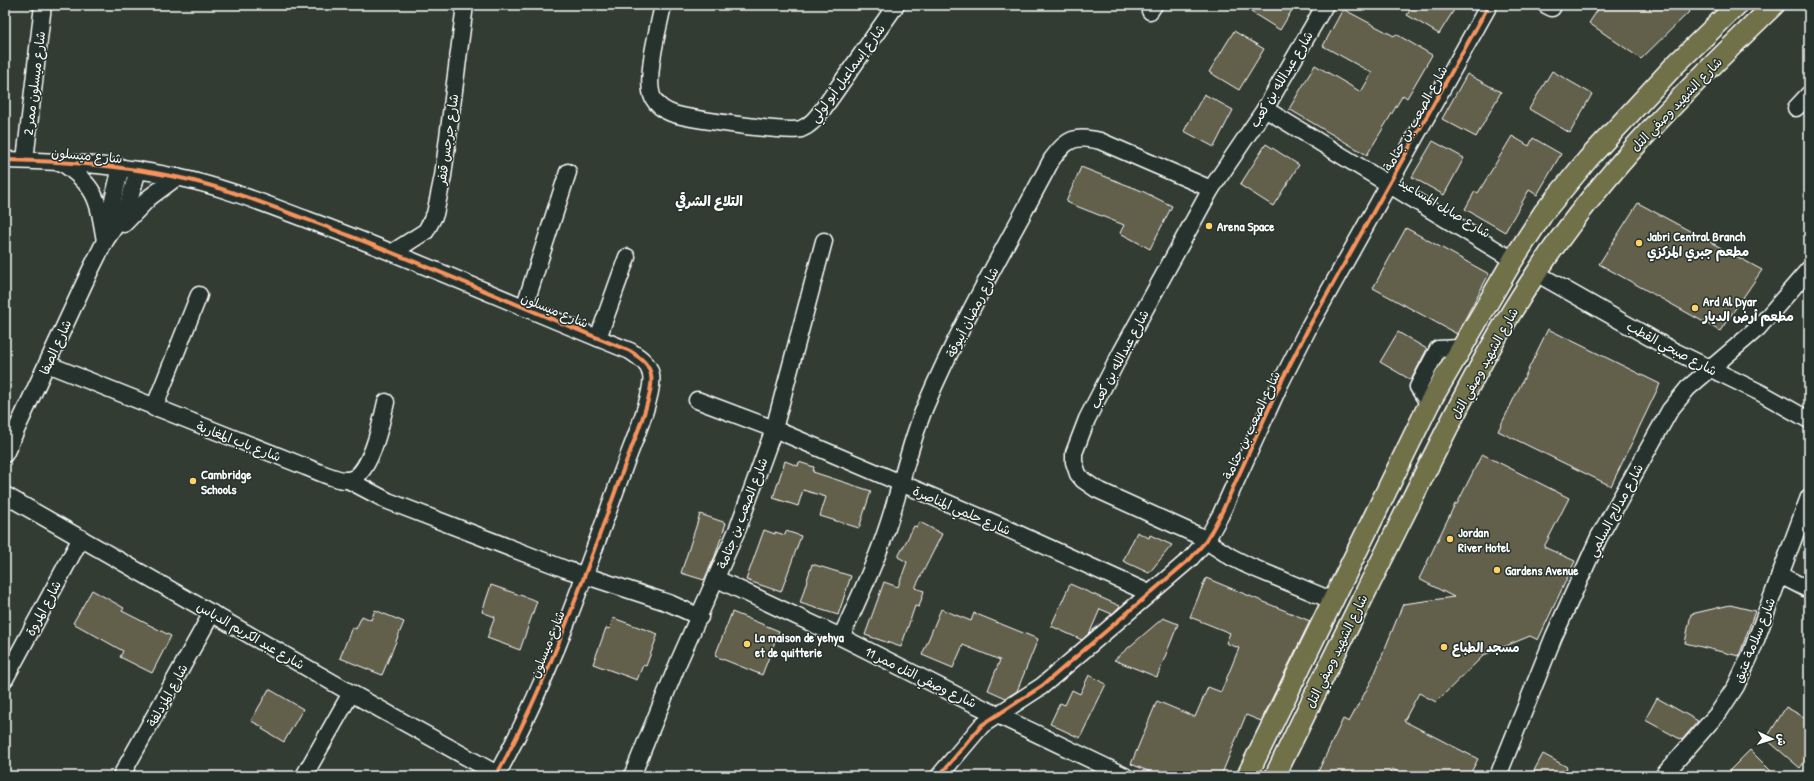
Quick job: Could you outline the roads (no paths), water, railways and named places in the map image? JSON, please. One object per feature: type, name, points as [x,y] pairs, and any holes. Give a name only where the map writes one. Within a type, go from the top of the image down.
[{"type":"main road","name":"شارع الشهيد وصفي التل","points":[[1247,776],[1331,600],[1429,404],[1460,348],[1513,260],[1544,212],[1588,159],[1643,98],[1737,5]]},
{"type":"main road","name":"شارع الشهيد وصفي التل","points":[[1275,776],[1443,436],[1490,347],[1536,273],[1598,189],[1662,116],[1694,82],[1774,5]]},
{"type":"main road","points":[[1675,65],[1694,82]]},
{"type":"main road","points":[[1643,98],[1662,116]]},
{"type":"street","name":"شارع ميسلون ممر 2","points":[[25,160],[43,5]]},
{"type":"street","name":"شارع جرجس قنفر","points":[[392,252],[426,231],[435,214],[443,176],[465,5]]},
{"type":"street","name":"شارع إسماعيل أبو لولي","points":[[663,5],[650,77],[650,91],[659,107],[671,113],[688,117],[725,123],[799,130],[810,125],[823,109],[896,5]]},
{"type":"street","name":"شارع عبدالله بن كعب","points":[[1325,5],[1264,108],[1211,189],[1122,351],[1087,419],[1076,447],[1074,462],[1078,474],[1082,480],[1096,489],[1206,541],[1231,557],[1331,600]]},
{"type":"street","name":"شارع الصعب بن جثامة","points":[[939,776],[970,737],[997,713],[1011,706],[1042,686],[1190,559],[1206,541],[1221,514],[1281,382],[1310,325],[1489,5]]},
{"type":"street","points":[[1796,108],[1809,94]]},
{"type":"street","name":"شارع صايل المساعيد","points":[[1264,108],[1513,260]]},
{"type":"street","name":"شارع رمضان أبيوقة","points":[[840,637],[857,603],[885,534],[925,409],[946,363],[1052,159],[1062,145],[1073,139],[1086,137],[1100,141],[1211,189]]},
{"type":"street","name":"شارع ميسلون","points":[[5,160],[60,162],[121,167],[177,177],[214,187],[392,252],[630,351],[642,359],[648,366],[652,375],[651,386],[644,414],[585,575],[537,696],[496,775]]},
{"type":"street","points":[[60,162],[77,174],[92,190],[99,207],[105,240]]},
{"type":"street","name":"شارع الصفا","points":[[105,240],[121,167]]},
{"type":"street","name":"شارع الصفا","points":[[5,454],[105,240],[128,205],[138,170]]},
{"type":"street","points":[[524,308],[568,172]]},
{"type":"street","name":"شارع الصفا","points":[[105,240],[117,232],[150,197],[177,177]]},
{"type":"street","name":"شارع الصعب بن جثامة","points":[[632,776],[738,528],[774,429],[824,241]]},
{"type":"street","points":[[598,338],[627,257]]},
{"type":"street","name":"شارع مدلاج السلمي","points":[[1498,776],[1554,636],[1599,537],[1670,410],[1688,388],[1758,328],[1809,269]]},
{"type":"street","name":"شارع صبحي القطب","points":[[1536,273],[1599,310],[1711,369],[1761,394],[1806,413]]},
{"type":"street","points":[[154,408],[199,295]]},
{"type":"street","name":"شارع باب المغاربة","points":[[47,364],[154,408],[306,467],[330,476],[348,480],[388,501],[585,575],[669,603],[700,616]]},
{"type":"street","name":"شارع حلمي المناصرة","points":[[697,400],[774,429],[999,525],[1149,593]]},
{"type":"street","points":[[348,480],[358,475],[370,455],[379,433],[386,402]]},
{"type":"street","name":"شارع عبد الكريم الدباس","points":[[5,495],[496,775]]},
{"type":"street","name":"شارع سلامة عتيق","points":[[1663,776],[1719,712],[1736,686],[1750,656],[1809,497]]},
{"type":"street","name":"شارع المروة","points":[[6,676],[81,538]]},
{"type":"street","points":[[1780,575],[1809,590]]},
{"type":"street","name":"شارع وصفي التل ممر 11","points":[[716,578],[1126,776]]},
{"type":"street","name":"شارع المزدلفة","points":[[121,776],[212,613]]},
{"type":"street","points":[[304,776],[351,693]]},
{"type":"place","name":"Arena Space","points":[[1209,226]]},
{"type":"place","name":"Jabri Central Branch مطعم جبري المركزي","points":[[1639,243]]},
{"type":"place","name":"Ard Al Dyar مطعم أرض الديار","points":[[1695,308]]},
{"type":"place","name":"Cambridge Schools","points":[[193,481]]},
{"type":"place","name":"Jordan River Hotel","points":[[1450,539]]},
{"type":"place","name":"Gardens Avenue","points":[[1497,570]]},
{"type":"place","name":"La maison de yehya et de quitterie","points":[[747,644]]},
{"type":"place","name":"مسجد الطباع","points":[[1444,647]]},
{"type":"district","name":"التلاع الشرقي","points":[[709,201]]}]
